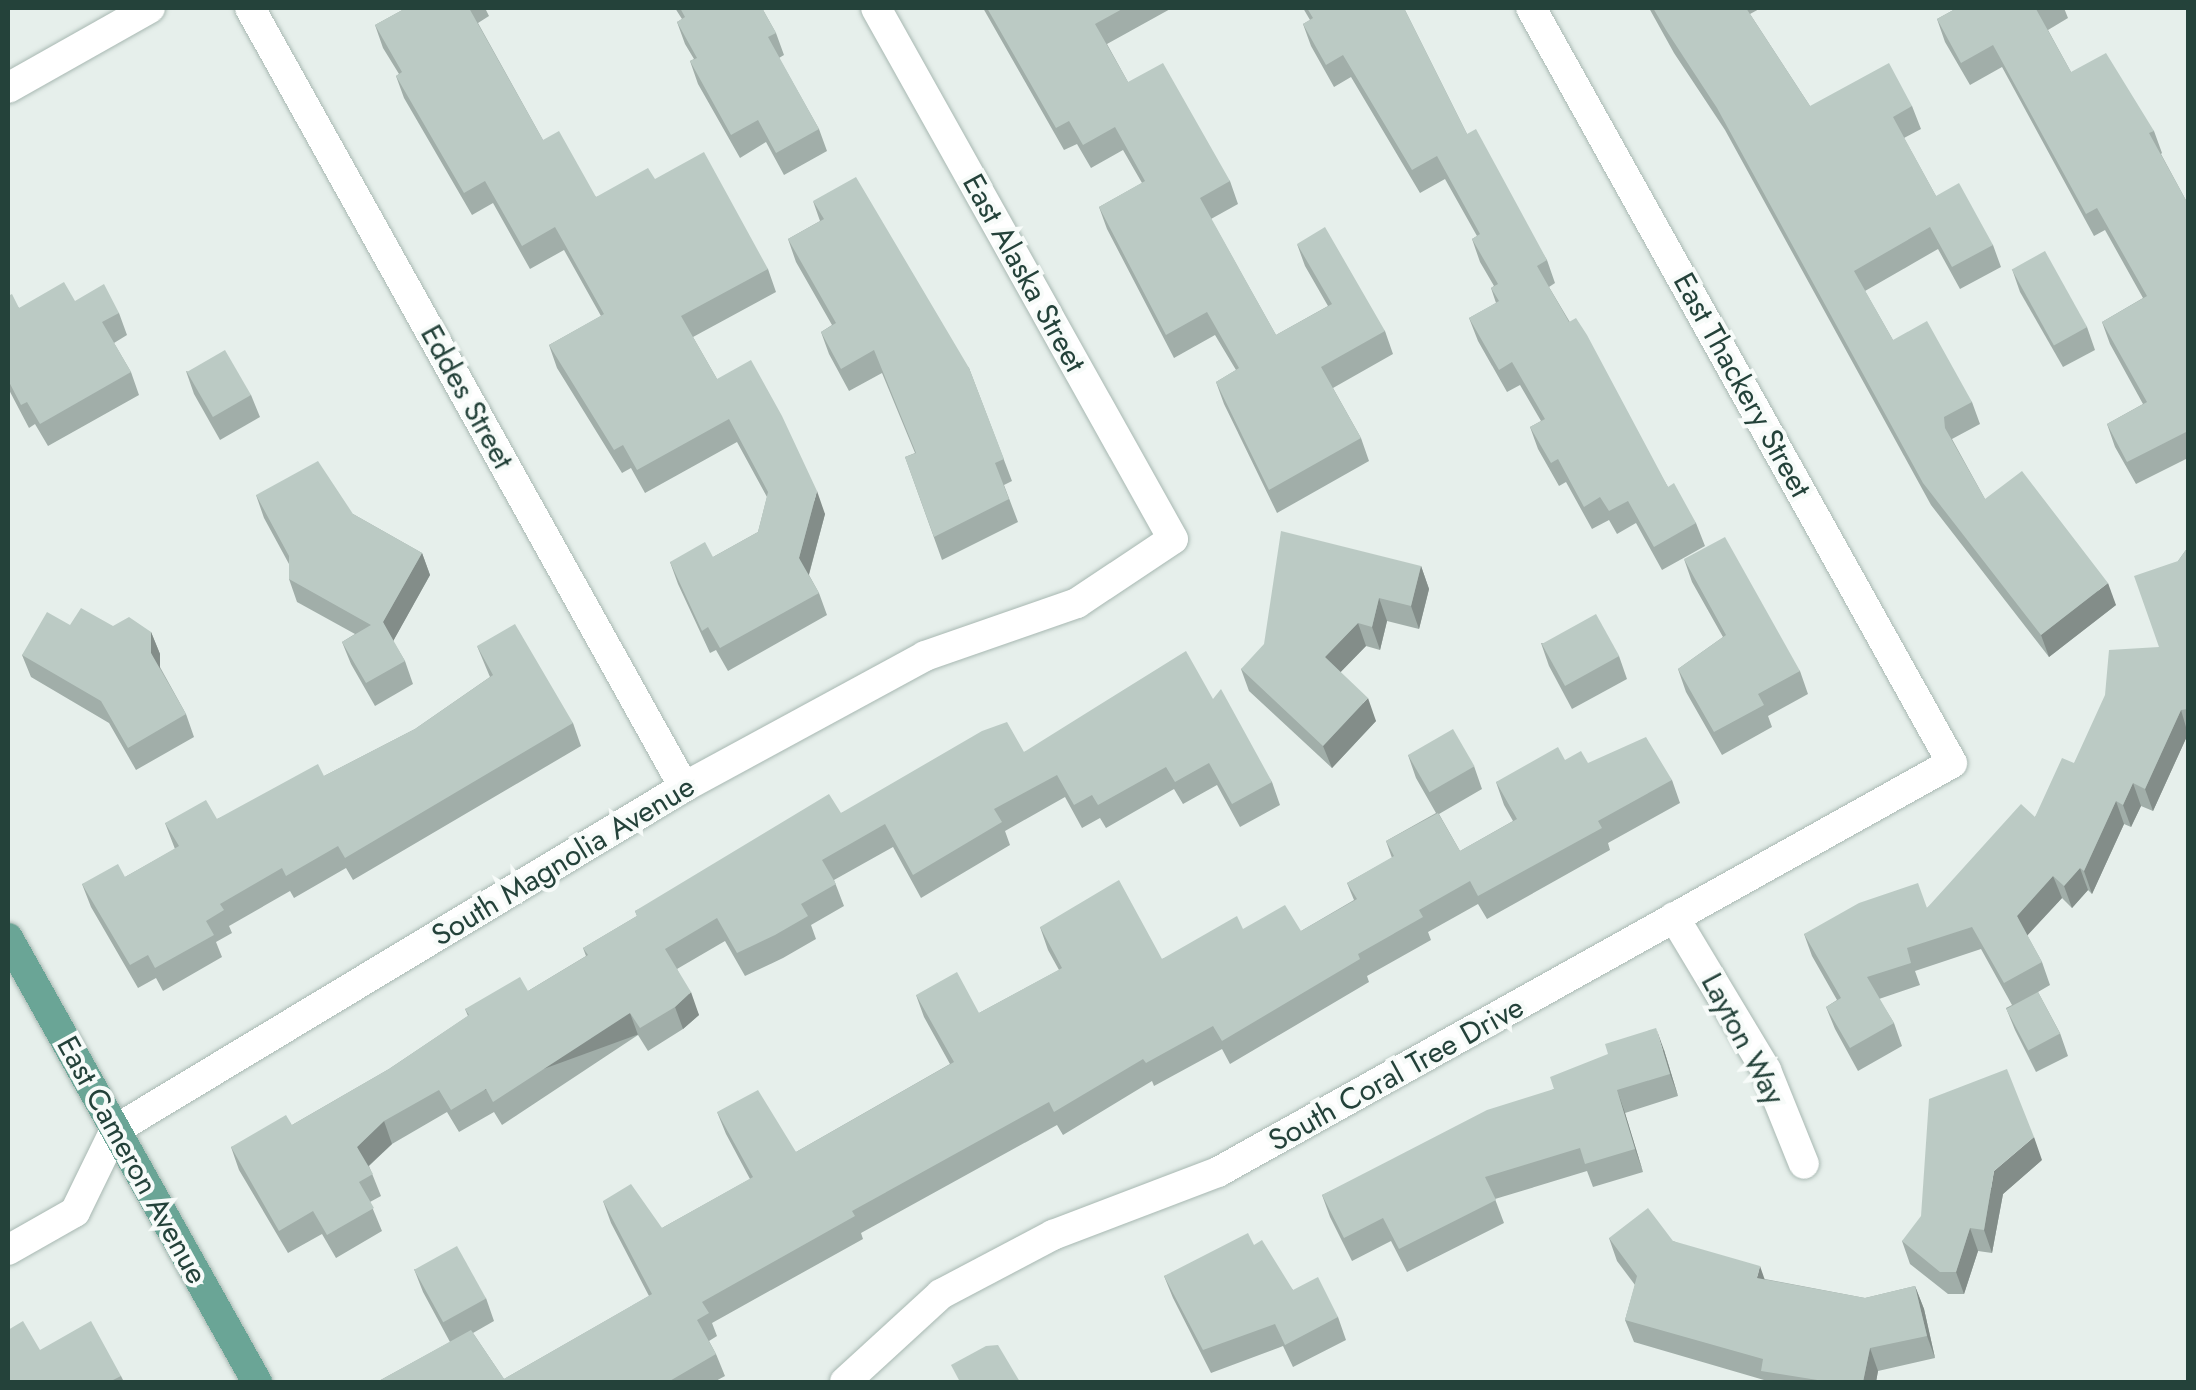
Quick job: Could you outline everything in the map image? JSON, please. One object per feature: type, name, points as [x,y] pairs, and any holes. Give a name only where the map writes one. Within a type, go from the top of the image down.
[{"type":"main road","name":"East Cameron Avenue","points":[[8,938],[257,1382]]},
{"type":"street","points":[[8,88],[150,8]]},
{"type":"street","name":"Eddes Street","points":[[250,8],[684,787]]},
{"type":"street","name":"East Alaska Street","points":[[876,8],[1173,539]]},
{"type":"street","name":"East Thackery Street","points":[[1531,8],[1952,763]]},
{"type":"street","name":"South Magnolia Avenue","points":[[115,1130],[684,787],[925,656],[1076,603],[1173,539]]},
{"type":"street","name":"South Coral Tree Drive","points":[[845,1382],[941,1294],[1053,1234],[1218,1172],[1952,763]]},
{"type":"street","name":"Layton Way","points":[[1674,917],[1766,1070],[1804,1164]]},
{"type":"street","points":[[8,1250],[75,1212],[115,1130]]},
{"type":"building","points":[[406,8],[469,8],[543,140],[559,131],[596,197],[648,168],[655,179],[704,152],[768,269],[681,316],[717,379],[751,360],[782,416],[817,491],[799,558],[819,593],[720,648],[708,627],[702,631],[670,562],[705,542],[713,557],[758,532],[768,492],[729,419],[637,470],[623,445],[614,450],[549,345],[604,314],[555,227],[522,246],[485,181],[464,193],[396,76],[402,72],[375,25]]},
{"type":"building","points":[[680,8],[762,8],[776,33],[768,37],[819,129],[776,153],[758,120],[731,135],[690,61],[697,58],[677,22],[685,17]]},
{"type":"building","points":[[987,8],[1124,8],[1095,24],[1128,82],[1163,63],[1230,181],[1200,198],[1276,335],[1332,304],[1297,244],[1325,227],[1385,331],[1321,367],[1361,438],[1269,490],[1216,382],[1239,368],[1207,312],[1166,335],[1099,207],[1145,181],[1115,127],[1083,145],[1069,121],[1056,128]]},
{"type":"building","points":[[1307,8],[1404,8],[1467,134],[1476,129],[1547,260],[1537,266],[1569,322],[1576,318],[1587,335],[1668,487],[1674,483],[1696,523],[1654,547],[1628,501],[1609,511],[1600,497],[1584,507],[1558,459],[1551,463],[1530,427],[1545,419],[1512,362],[1499,370],[1469,318],[1499,301],[1491,288],[1498,284],[1472,239],[1480,234],[1437,156],[1412,170],[1343,55],[1326,65],[1303,24],[1313,18]]},
{"type":"building","points":[[1653,8],[1746,8],[1810,106],[1889,63],[1912,106],[1893,117],[1936,196],[1959,183],[1993,245],[1952,267],[1930,227],[1854,271],[1893,340],[1927,321],[1972,402],[1944,417],[1945,428],[1985,499],[2022,471],[2108,583],[2041,635],[1923,483],[1717,108]]},
{"type":"building","points":[[1957,8],[2039,8],[2036,9],[2071,72],[2106,53],[2154,131],[2149,133],[2188,204],[2188,431],[2127,462],[2107,424],[2147,402],[2102,322],[2147,296],[2097,208],[2086,214],[1993,45],[1961,63],[1937,19]]},
{"type":"building","points":[[856,177],[969,368],[1004,459],[995,463],[1009,499],[934,537],[905,457],[916,453],[874,350],[841,369],[821,332],[836,323],[788,239],[824,219],[813,201]]},
{"type":"building","points":[[2045,251],[2087,327],[2054,346],[2012,269]]},
{"type":"building","points":[[64,282],[75,301],[104,284],[119,313],[102,322],[131,372],[40,424],[27,402],[21,405],[8,380],[8,296],[12,294],[19,308]]},
{"type":"building","points":[[225,350],[251,395],[213,417],[187,372]]},
{"type":"building","points":[[318,461],[353,514],[422,553],[383,622],[405,661],[366,683],[342,642],[371,625],[289,579],[289,556],[256,495]]},
{"type":"building","points":[[1281,531],[1421,566],[1411,606],[1379,598],[1372,627],[1358,623],[1325,657],[1368,698],[1323,746],[1241,669],[1264,644]]},
{"type":"building","points":[[1725,537],[1800,671],[1758,694],[1764,705],[1714,732],[1678,669],[1726,635],[1684,559]]},
{"type":"building","points":[[2188,547],[2188,709],[2181,710],[2145,789],[2133,783],[2123,805],[2116,801],[2084,871],[2080,868],[2064,886],[2053,876],[2017,916],[2042,962],[2004,983],[1972,927],[1907,948],[1911,963],[1867,977],[1894,1023],[1850,1048],[1826,1007],[1841,998],[1804,934],[1859,903],[1918,883],[1927,908],[2021,804],[2035,817],[2062,758],[2074,763],[2105,695],[2109,650],[2159,647],[2134,576],[2178,561]]},
{"type":"building","points":[[81,608],[113,626],[129,617],[151,632],[151,653],[186,714],[128,748],[101,701],[22,655],[47,612],[70,625]]},
{"type":"building","points":[[1596,614],[1619,656],[1565,686],[1542,644]]},
{"type":"building","points":[[515,624],[573,723],[345,858],[338,846],[286,876],[282,868],[220,904],[224,910],[206,921],[214,935],[155,968],[148,955],[130,965],[82,884],[118,864],[125,877],[179,846],[165,823],[206,800],[217,819],[318,764],[324,776],[415,729],[493,675],[477,646]]},
{"type":"building","points":[[1186,651],[1213,699],[1221,689],[1272,782],[1232,804],[1209,763],[1175,782],[1166,767],[1098,805],[1092,795],[1074,805],[1057,775],[994,809],[1002,822],[913,875],[885,824],[822,860],[836,884],[801,904],[808,916],[775,935],[737,953],[717,918],[665,949],[691,992],[675,1007],[640,1028],[630,1013],[493,1102],[486,1089],[451,1110],[439,1090],[384,1121],[357,1147],[373,1174],[359,1182],[374,1208],[327,1235],[313,1211],[279,1231],[231,1147],[286,1115],[292,1125],[389,1069],[469,1015],[465,1009],[520,977],[528,991],[588,955],[583,948],[637,916],[635,911],[829,794],[841,813],[982,731],[1007,722],[1024,752]]},
{"type":"building","points":[[1453,729],[1474,766],[1429,792],[1408,755]]},
{"type":"building","points":[[1646,737],[1672,780],[1598,821],[1602,828],[1478,896],[1470,881],[1419,910],[1423,917],[1358,954],[1360,959],[1222,1041],[1213,1026],[1146,1063],[1143,1059],[1054,1112],[1049,1102],[852,1211],[855,1216],[702,1302],[709,1313],[697,1320],[716,1354],[668,1382],[377,1382],[471,1330],[504,1379],[652,1294],[603,1201],[631,1184],[662,1228],[753,1177],[717,1112],[758,1090],[796,1152],[954,1062],[916,995],[957,972],[979,1013],[1062,968],[1040,927],[1119,880],[1162,959],[1237,916],[1243,929],[1285,905],[1301,931],[1357,899],[1347,883],[1394,856],[1386,841],[1438,813],[1460,851],[1517,819],[1496,782],[1558,747],[1565,760],[1581,751],[1588,763]]},
{"type":"building","points":[[2038,992],[2060,1033],[2028,1050],[2006,1009]]},
{"type":"building","points":[[1656,1028],[1670,1074],[1617,1090],[1635,1149],[1585,1164],[1580,1148],[1485,1177],[1496,1200],[1399,1249],[1383,1218],[1344,1238],[1322,1195],[1487,1110],[1554,1089],[1550,1077],[1608,1054],[1605,1044]]},
{"type":"building","points":[[2007,1069],[2034,1137],[1994,1171],[1984,1230],[1970,1228],[1956,1272],[1940,1272],[1902,1241],[1921,1216],[1929,1099]]},
{"type":"building","points":[[1648,1208],[1673,1241],[1760,1266],[1757,1278],[1865,1298],[1915,1286],[1927,1336],[1870,1348],[1863,1382],[1830,1382],[1761,1371],[1763,1359],[1625,1320],[1637,1276],[1609,1238]]},
{"type":"building","points":[[1248,1233],[1254,1245],[1262,1240],[1293,1290],[1318,1277],[1338,1317],[1285,1345],[1275,1324],[1203,1350],[1164,1276]]},
{"type":"building","points":[[457,1246],[486,1298],[443,1322],[414,1270]]},
{"type":"building","points":[[23,1321],[40,1350],[91,1321],[121,1376],[109,1382],[8,1382],[8,1330]]},
{"type":"building","points":[[998,1345],[1020,1382],[960,1382],[951,1365],[986,1346]]}]
